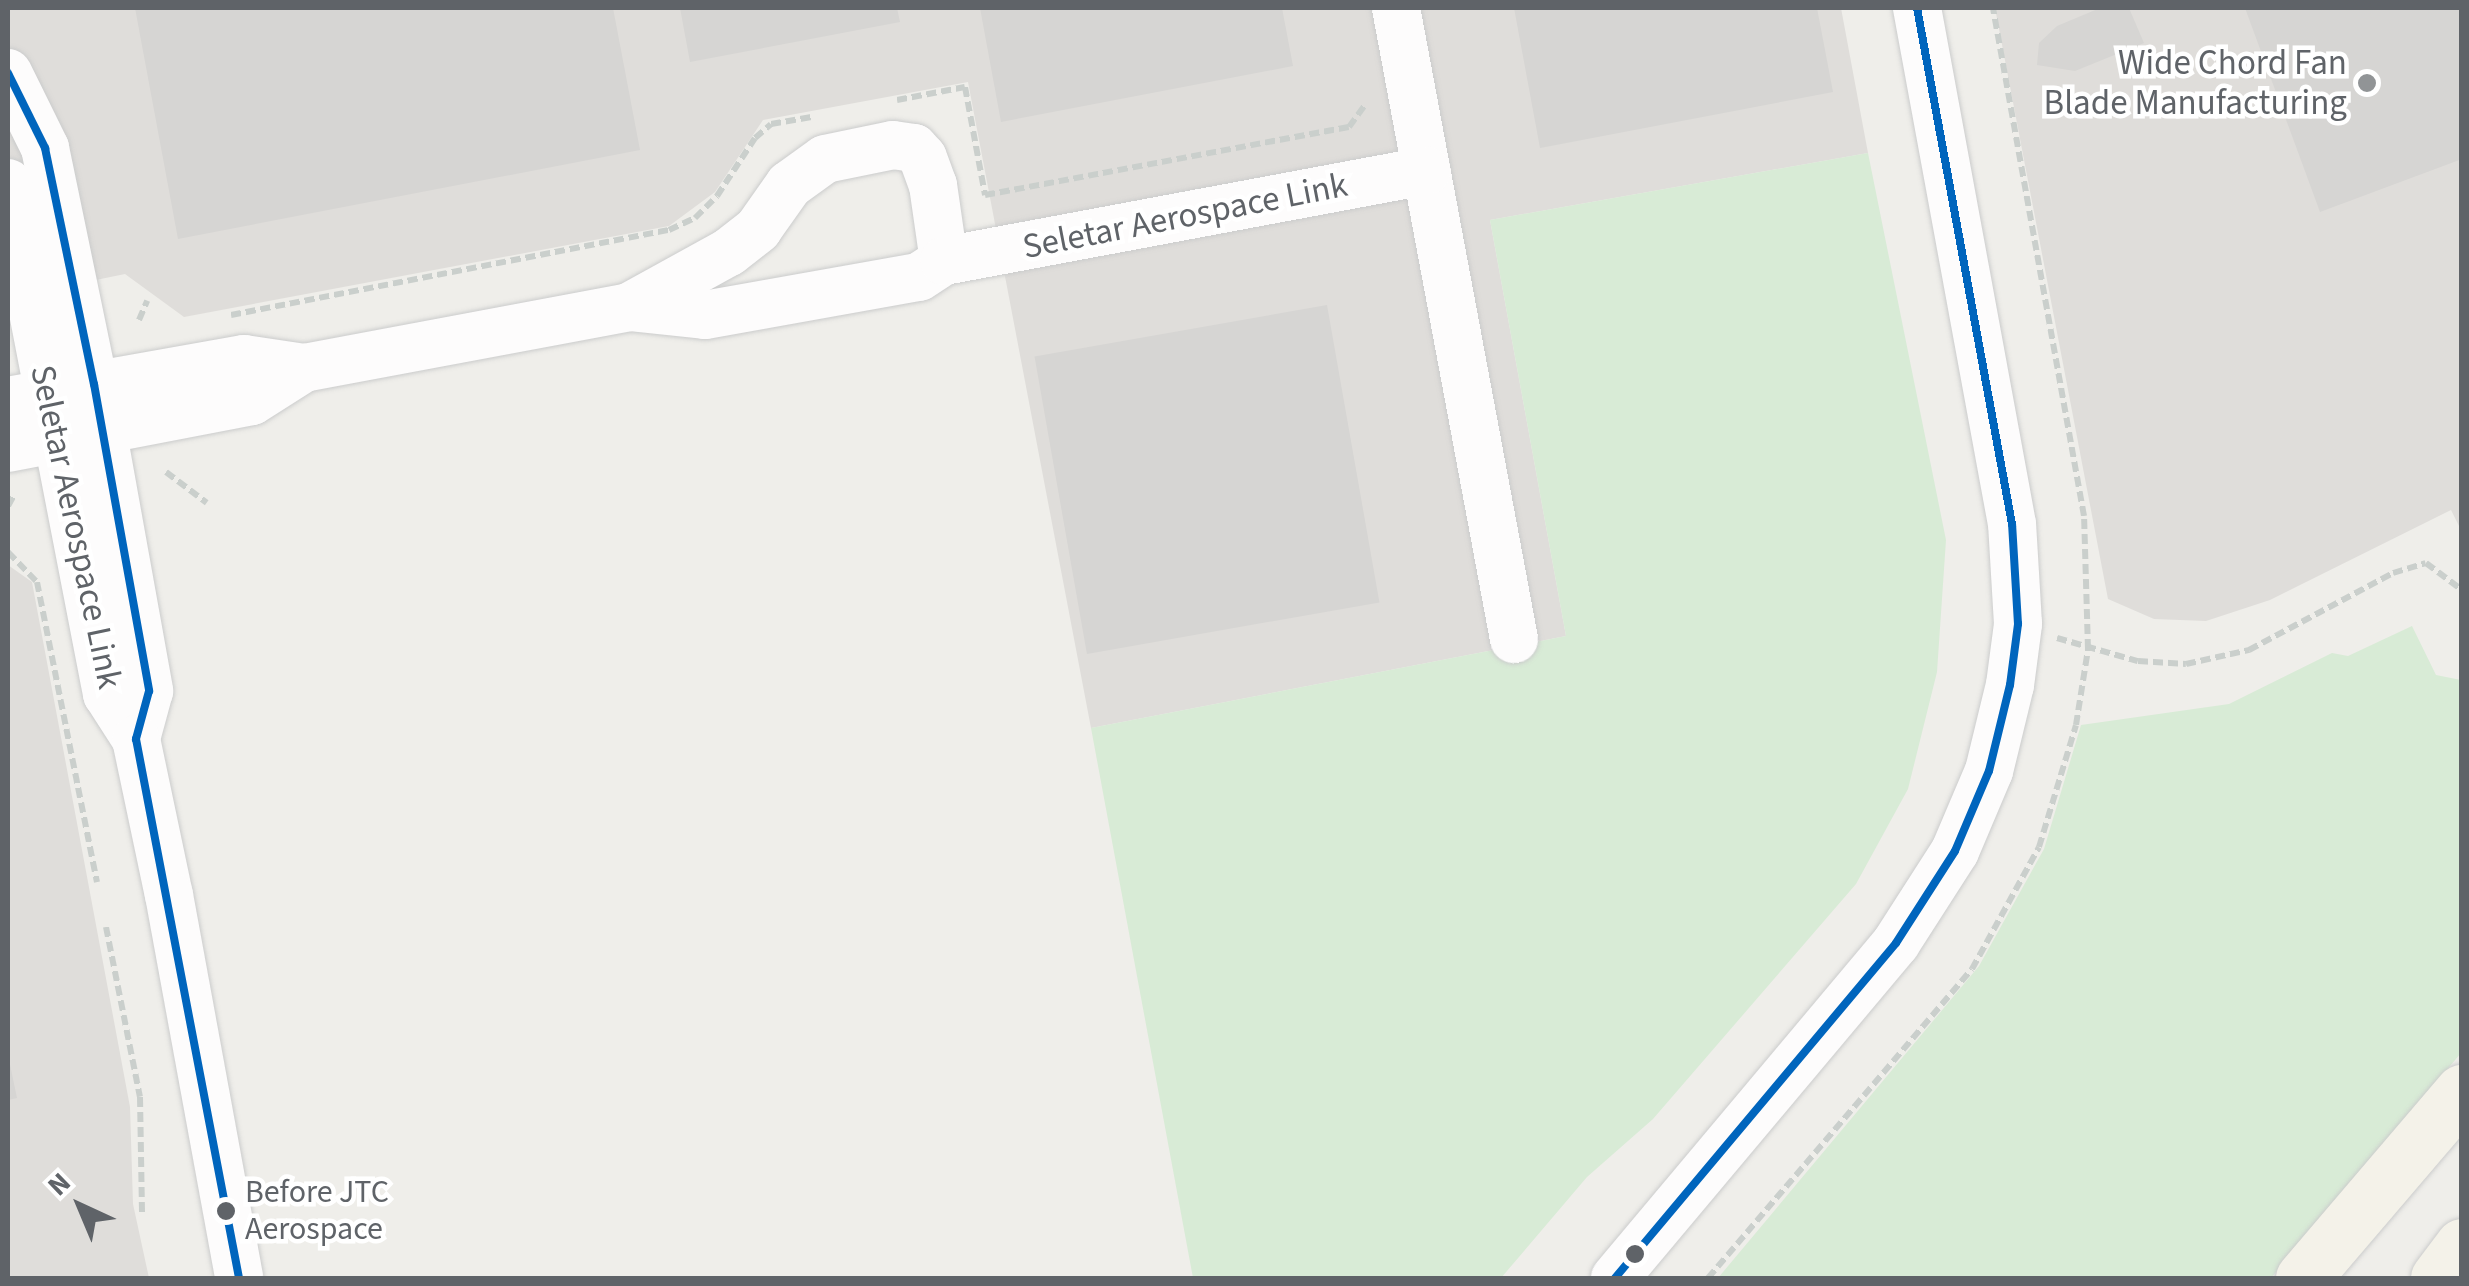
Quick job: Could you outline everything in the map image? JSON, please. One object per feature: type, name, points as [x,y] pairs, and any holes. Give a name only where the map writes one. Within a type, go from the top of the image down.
[{"type":"main road","points":[[2303,1278],[2462,1092]]},
{"type":"main road","points":[[2438,1278],[2462,1246]]},
{"type":"street","points":[[1396,8],[1514,639]]},
{"type":"street","points":[[1615,1278],[1896,943],[1955,851],[1989,771],[2018,624],[2012,524],[1917,8]]},
{"type":"street","name":"Seletar Aerospace Link","points":[[8,73],[45,148],[85,418],[107,694],[136,739],[240,1278]]},
{"type":"street","points":[[8,448],[244,358],[304,368],[630,307],[744,241],[789,185],[825,159],[893,145],[914,148],[923,158],[944,261]]},
{"type":"street","name":"Seletar Aerospace Link","points":[[630,307],[705,315],[919,277],[944,261],[1426,171]]},
{"type":"street","name":"Seletar Aerospace Link","points":[[8,183],[27,398]]},
{"type":"street","points":[[27,398],[85,418]]},
{"type":"path","points":[[886,102],[965,87],[985,195],[1349,128],[1366,104]]},
{"type":"path","points":[[216,317],[670,230],[695,218],[717,196],[755,138],[772,124],[828,114]]},
{"type":"path","points":[[139,320],[147,300]]},
{"type":"path","points":[[166,472],[207,503]]},
{"type":"path","points":[[8,506],[14,495]]},
{"type":"path","points":[[8,552],[37,582],[97,882]]},
{"type":"path","points":[[2018,624],[2105,653],[2186,664],[2249,650],[2393,573],[2426,564],[2462,590]]},
{"type":"path","points":[[106,927],[140,1097],[142,1213]]},
{"type":"shaded area","points":[[8,8],[1841,8],[1868,153],[1490,220],[1566,636],[1091,728],[968,82],[763,120],[715,192],[669,226],[184,317],[125,274],[8,298]]},
{"type":"shaded area","points":[[1995,8],[2461,8],[2461,530],[2451,510],[2270,600],[2206,621],[2154,619],[2108,599]]},
{"type":"shaded area","points":[[8,565],[32,582],[130,1107],[133,1204],[149,1278],[8,1278]]},
{"type":"green space","points":[[1868,153],[1946,540],[1937,672],[1908,789],[1856,884],[1653,1119],[1587,1177],[1501,1278],[1193,1278],[1091,728],[1566,636],[1490,220]]},
{"type":"green space","points":[[2412,626],[2436,675],[2461,680],[2461,1053],[2271,1278],[1718,1278],[1979,966],[2044,849],[2081,725],[2229,704],[2332,653],[2348,656]]},
{"type":"building","points":[[135,8],[613,8],[640,150],[178,239]]},
{"type":"building","points":[[680,8],[897,8],[900,22],[690,62]]},
{"type":"building","points":[[980,8],[1282,8],[1293,66],[1001,122]]},
{"type":"building","points":[[1514,8],[1817,8],[1833,92],[1540,148]]},
{"type":"building","points":[[2100,8],[2129,8],[2144,43],[2075,71],[2037,65],[2039,43],[2057,26]]},
{"type":"building","name":"Wide Chord Fan Blade Manufacturing","points":[[2245,8],[2462,8],[2462,159],[2320,212]]},
{"type":"building","points":[[1327,305],[1379,602],[1087,654],[1035,357]]},
{"type":"building","points":[[8,1055],[17,1098],[8,1100]]},
{"type":"transit line","points":[[1615,1278],[1896,943],[1955,851],[1989,771],[2010,685],[2018,624],[2012,524],[1917,8]]},
{"type":"transit line","points":[[8,73],[45,148],[94,384],[149,691],[136,739],[239,1278]]},
{"type":"place","name":"Wide Chord Fan Blade Manufacturing","points":[[2367,83]]},
{"type":"place","name":"Before JTC Aerospace","points":[[226,1211]]}]
